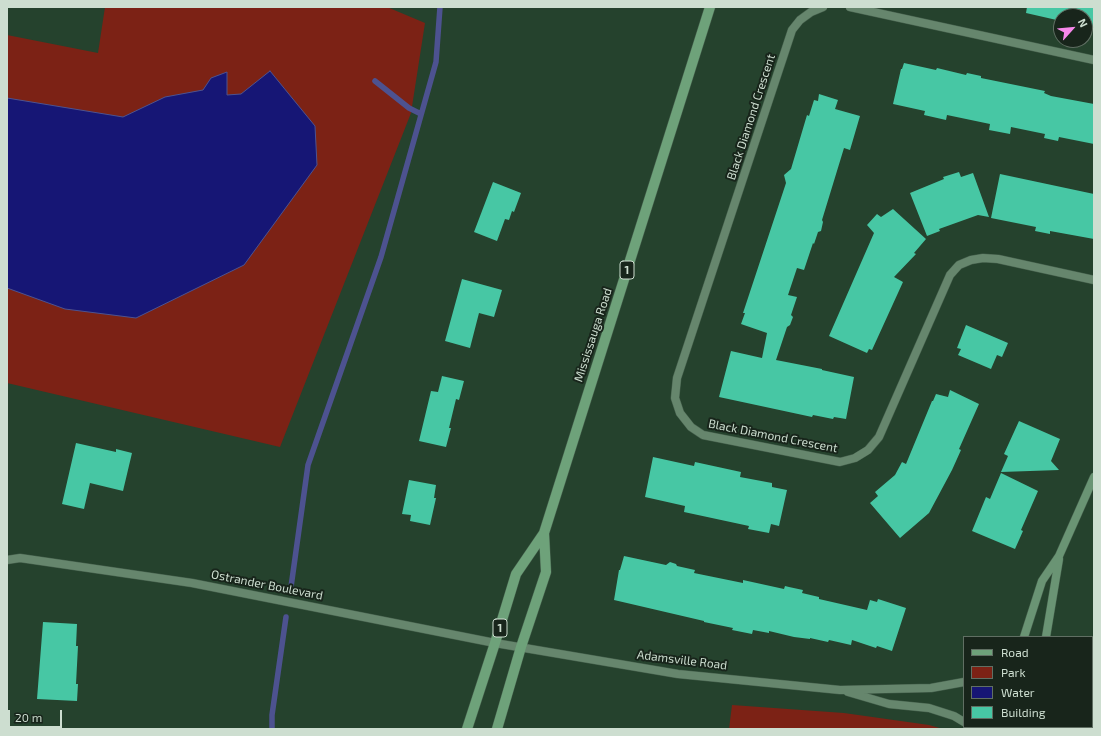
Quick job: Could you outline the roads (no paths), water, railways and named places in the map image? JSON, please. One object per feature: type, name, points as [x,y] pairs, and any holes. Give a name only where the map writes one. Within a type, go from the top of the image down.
[{"type":"main road","name":"Mississauga Road","points":[[466,729],[516,574],[544,533],[710,7]]},
{"type":"main road","name":"Mississauga Road","points":[[497,729],[521,647],[546,572],[544,533]]},
{"type":"street","name":"Black Diamond Crescent","points":[[823,7],[811,12],[800,20],[792,30],[677,378],[675,398],[680,413],[691,427],[703,435],[840,462],[855,458],[868,450],[879,437],[950,275],[960,265],[971,260],[983,258],[998,259],[1094,280]]},
{"type":"street","points":[[850,7],[1094,60]]},
{"type":"street","points":[[1024,636],[1042,581],[1059,556],[1094,476]]},
{"type":"street","points":[[1046,636],[1059,556]]},
{"type":"street","name":"Ostrander Boulevard","points":[[7,560],[20,558],[192,583],[521,647]]},
{"type":"street","name":"Adamsville Road","points":[[521,647],[678,674],[840,690],[931,688],[963,682]]},
{"type":"street","name":"Adamsville Road","points":[[840,690],[888,704],[929,708],[954,716],[963,721]]},
{"type":"water","points":[[270,71],[315,126],[317,165],[244,265],[136,318],[65,309],[7,288],[7,98],[123,117],[165,97],[203,90],[211,78],[227,72],[227,95],[241,94]]},
{"type":"waterway","points":[[291,587],[308,465],[381,257],[436,62],[440,7]]},
{"type":"waterway","points":[[375,81],[409,108],[421,114]]},
{"type":"waterway","points":[[272,729],[272,715],[286,617]]}]
